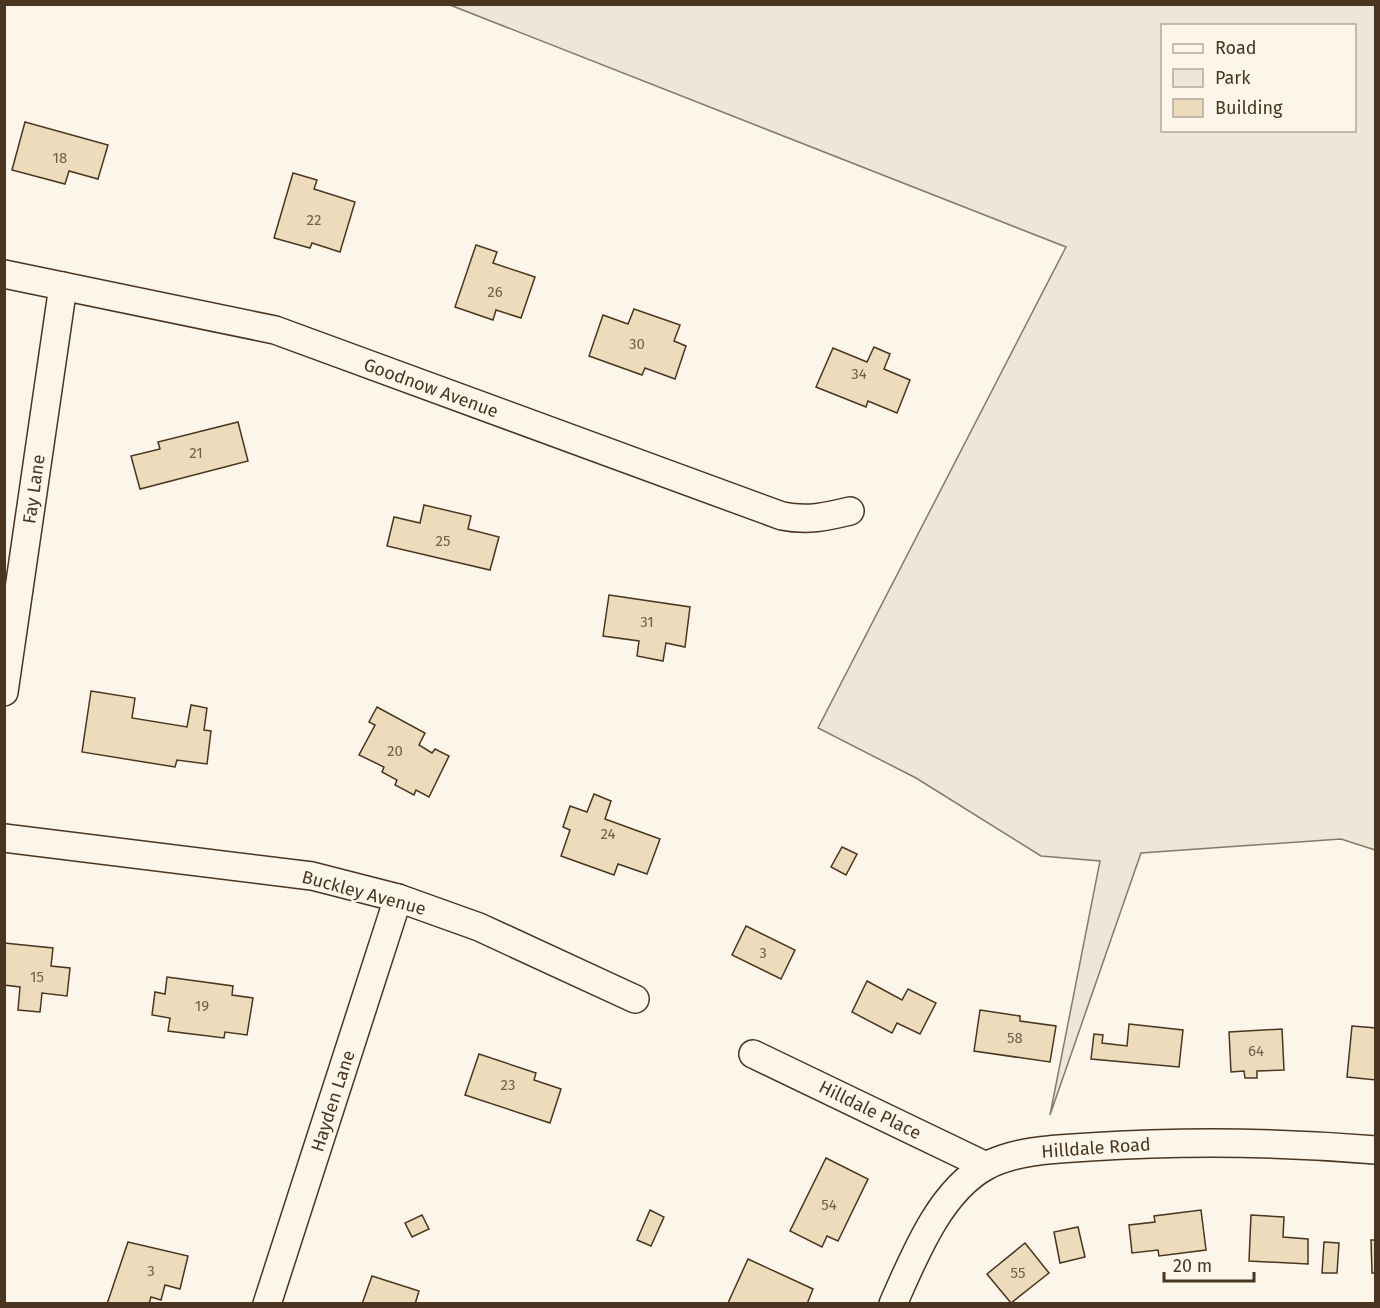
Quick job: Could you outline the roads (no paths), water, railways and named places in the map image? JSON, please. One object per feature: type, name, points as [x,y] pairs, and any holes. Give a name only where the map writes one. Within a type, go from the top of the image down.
[{"type":"street","name":"Goodnow Avenue","points":[[4,274],[275,330],[782,516],[818,519],[850,511]]},
{"type":"street","name":"Fay Lane","points":[[4,692],[63,286]]},
{"type":"street","name":"Buckley Avenue","points":[[4,838],[312,876],[398,898],[479,927],[635,999]]},
{"type":"street","name":"Hayden Lane","points":[[267,1304],[398,898]]},
{"type":"street","name":"Hilldale Place","points":[[753,1054],[986,1166]]},
{"type":"street","name":"Hilldale Road","points":[[893,1304],[925,1235],[942,1209],[962,1186],[986,1166],[1014,1156],[1044,1150],[1132,1144],[1258,1144],[1376,1150]]}]
